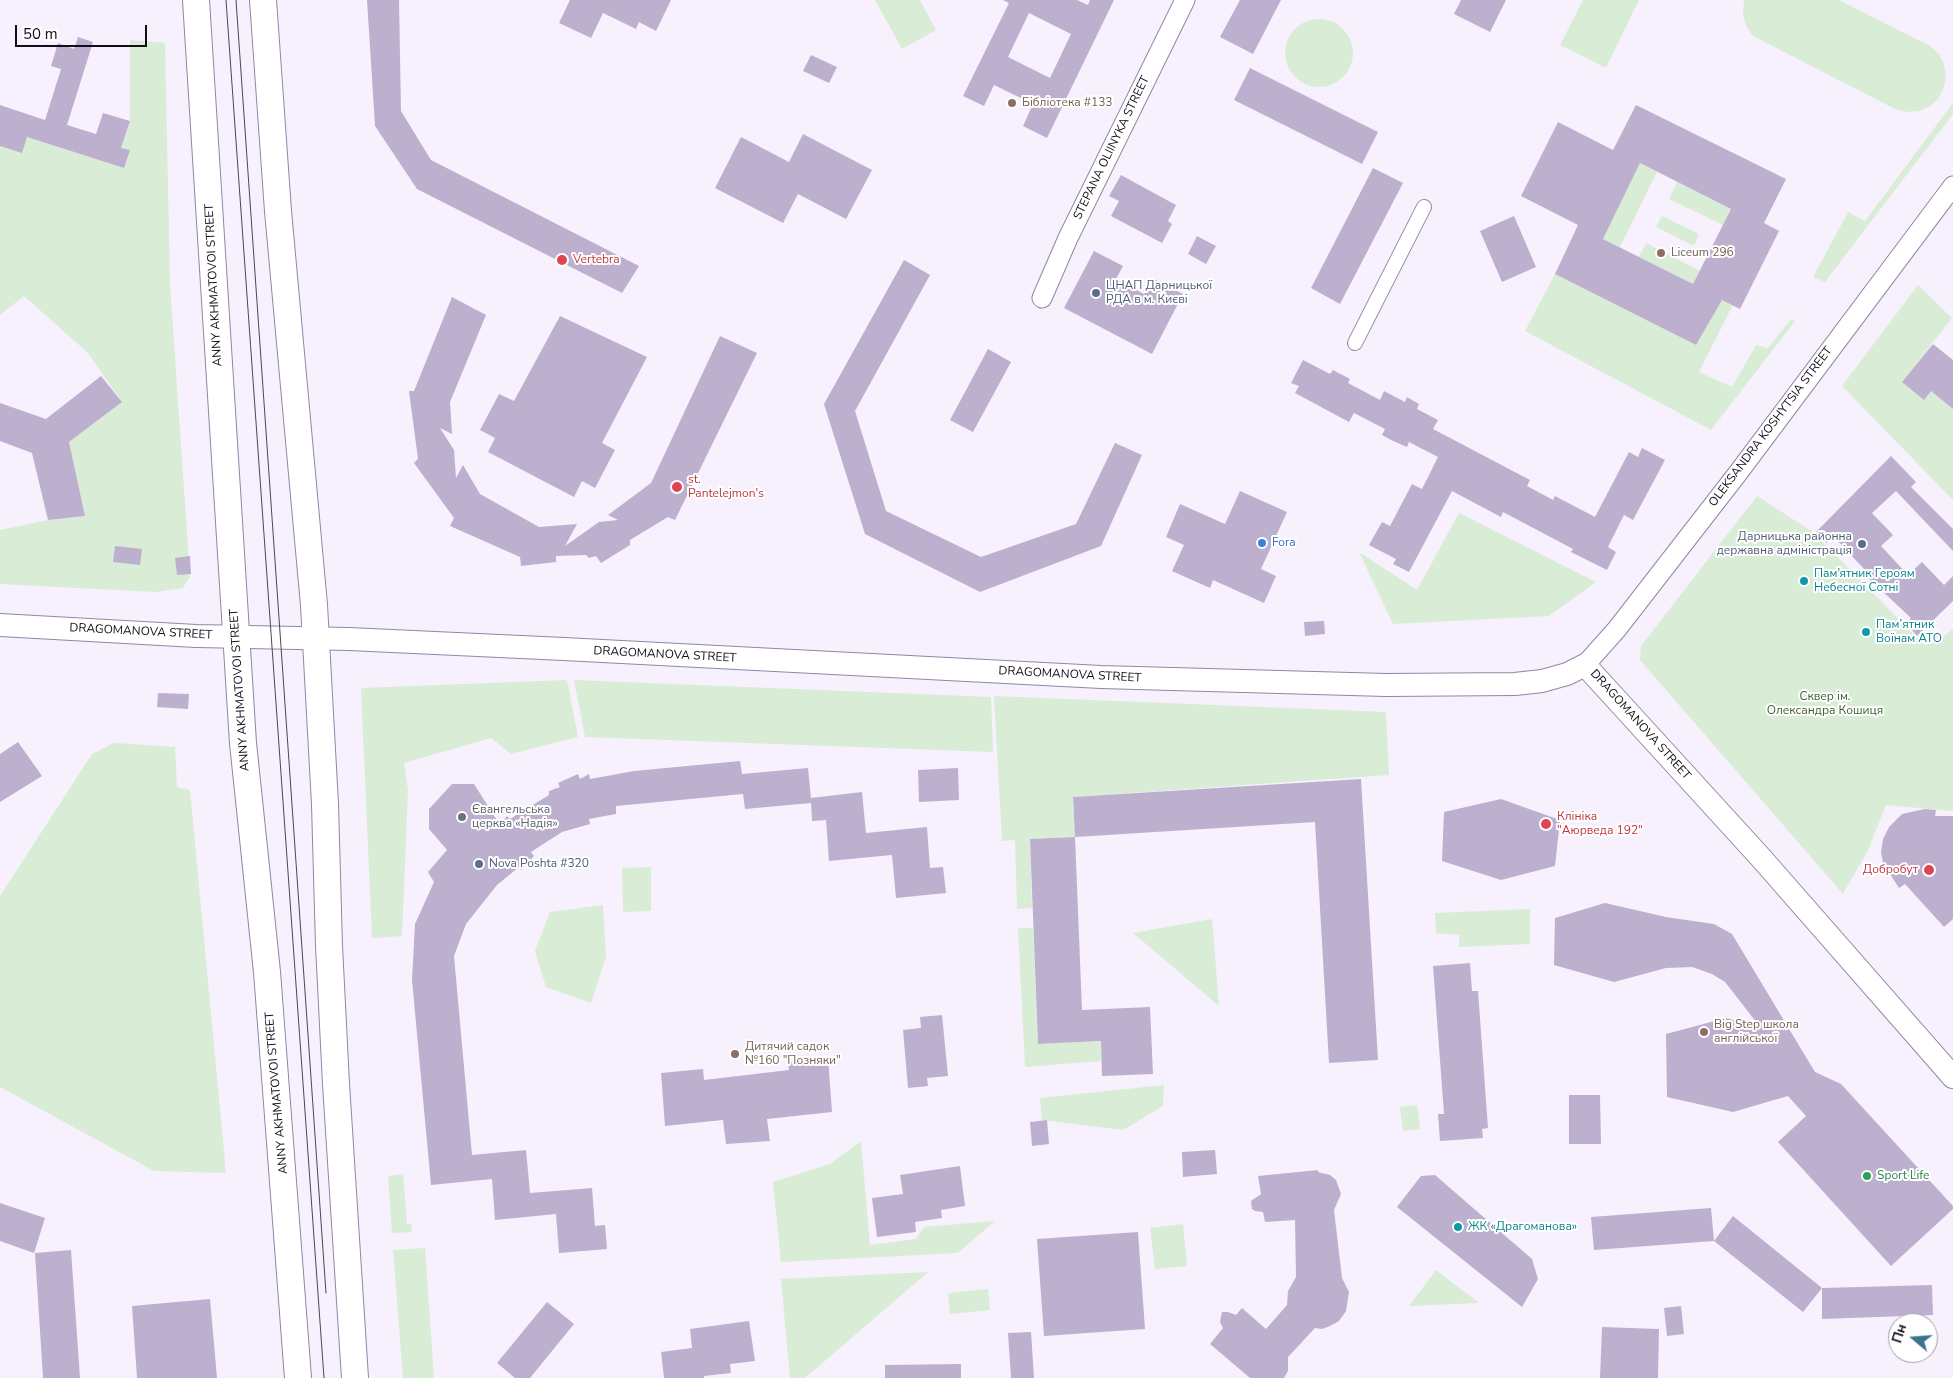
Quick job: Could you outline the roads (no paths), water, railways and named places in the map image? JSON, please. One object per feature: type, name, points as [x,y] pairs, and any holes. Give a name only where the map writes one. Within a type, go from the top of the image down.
[{"type":"main road","name":"ANNY AKHMATOVOI STREET","points":[[196,0],[235,636],[243,743],[267,972],[298,1378]]},
{"type":"main road","points":[[263,0],[278,210],[316,638],[325,804],[329,946],[336,1084],[356,1378]]},
{"type":"street","name":"STEPANA OLIINYKA STREET","points":[[1042,298],[1068,238],[1185,0]]},
{"type":"street","name":"OLEKSANDRA KOSHYTSIA STREET","points":[[1585,665],[1617,629],[1732,481],[1953,186]]},
{"type":"street","points":[[1355,343],[1424,207]]},
{"type":"street","name":"DRAGOMANOVA STREET","points":[[0,625],[564,649],[1101,677],[1386,685],[1515,684],[1542,681],[1567,674],[1585,665],[1762,859],[1953,1077]]},
{"type":"tram line","points":[[226,0],[324,1378]]},
{"type":"tram line","points":[[236,0],[326,1293]]},
{"type":"place","name":"Бібліотека #133","points":[[1012,103]]},
{"type":"place","name":"Liceum 296","points":[[1661,253]]},
{"type":"place","name":"Vertebra","points":[[562,260]]},
{"type":"place","name":"ЦНАП Дарницької РДА в м. Києві","points":[[1096,293]]},
{"type":"place","name":"st. Pantelejmon's","points":[[677,487]]},
{"type":"place","name":"Fora","points":[[1262,543]]},
{"type":"place","name":"Дарницька районна державна адміністрація","points":[[1862,544]]},
{"type":"place","name":"Пам'ятник Героям Небесної Сотні","points":[[1804,581]]},
{"type":"place","name":"Пам’ятник Воїнам АТО","points":[[1866,632]]},
{"type":"place","name":"Євангельська церква «Надія»","points":[[462,817]]},
{"type":"place","name":"Клініка \"Аюрведа 192\"","points":[[1546,824]]},
{"type":"place","name":"Nova Poshta #320","points":[[479,864]]},
{"type":"place","name":"Добробут","points":[[1929,870]]},
{"type":"place","name":"Big Step школа англiйськоï","points":[[1704,1032]]},
{"type":"place","name":"Дитячий садок №160 \"Позняки\"","points":[[735,1054]]},
{"type":"place","name":"Sport Life","points":[[1867,1176]]},
{"type":"place","name":"ЖК «Драгоманова»","points":[[1458,1227]]},
{"type":"park label","name":"Сквер ім. Олександра Кошиця","points":[[1825,704]]}]
